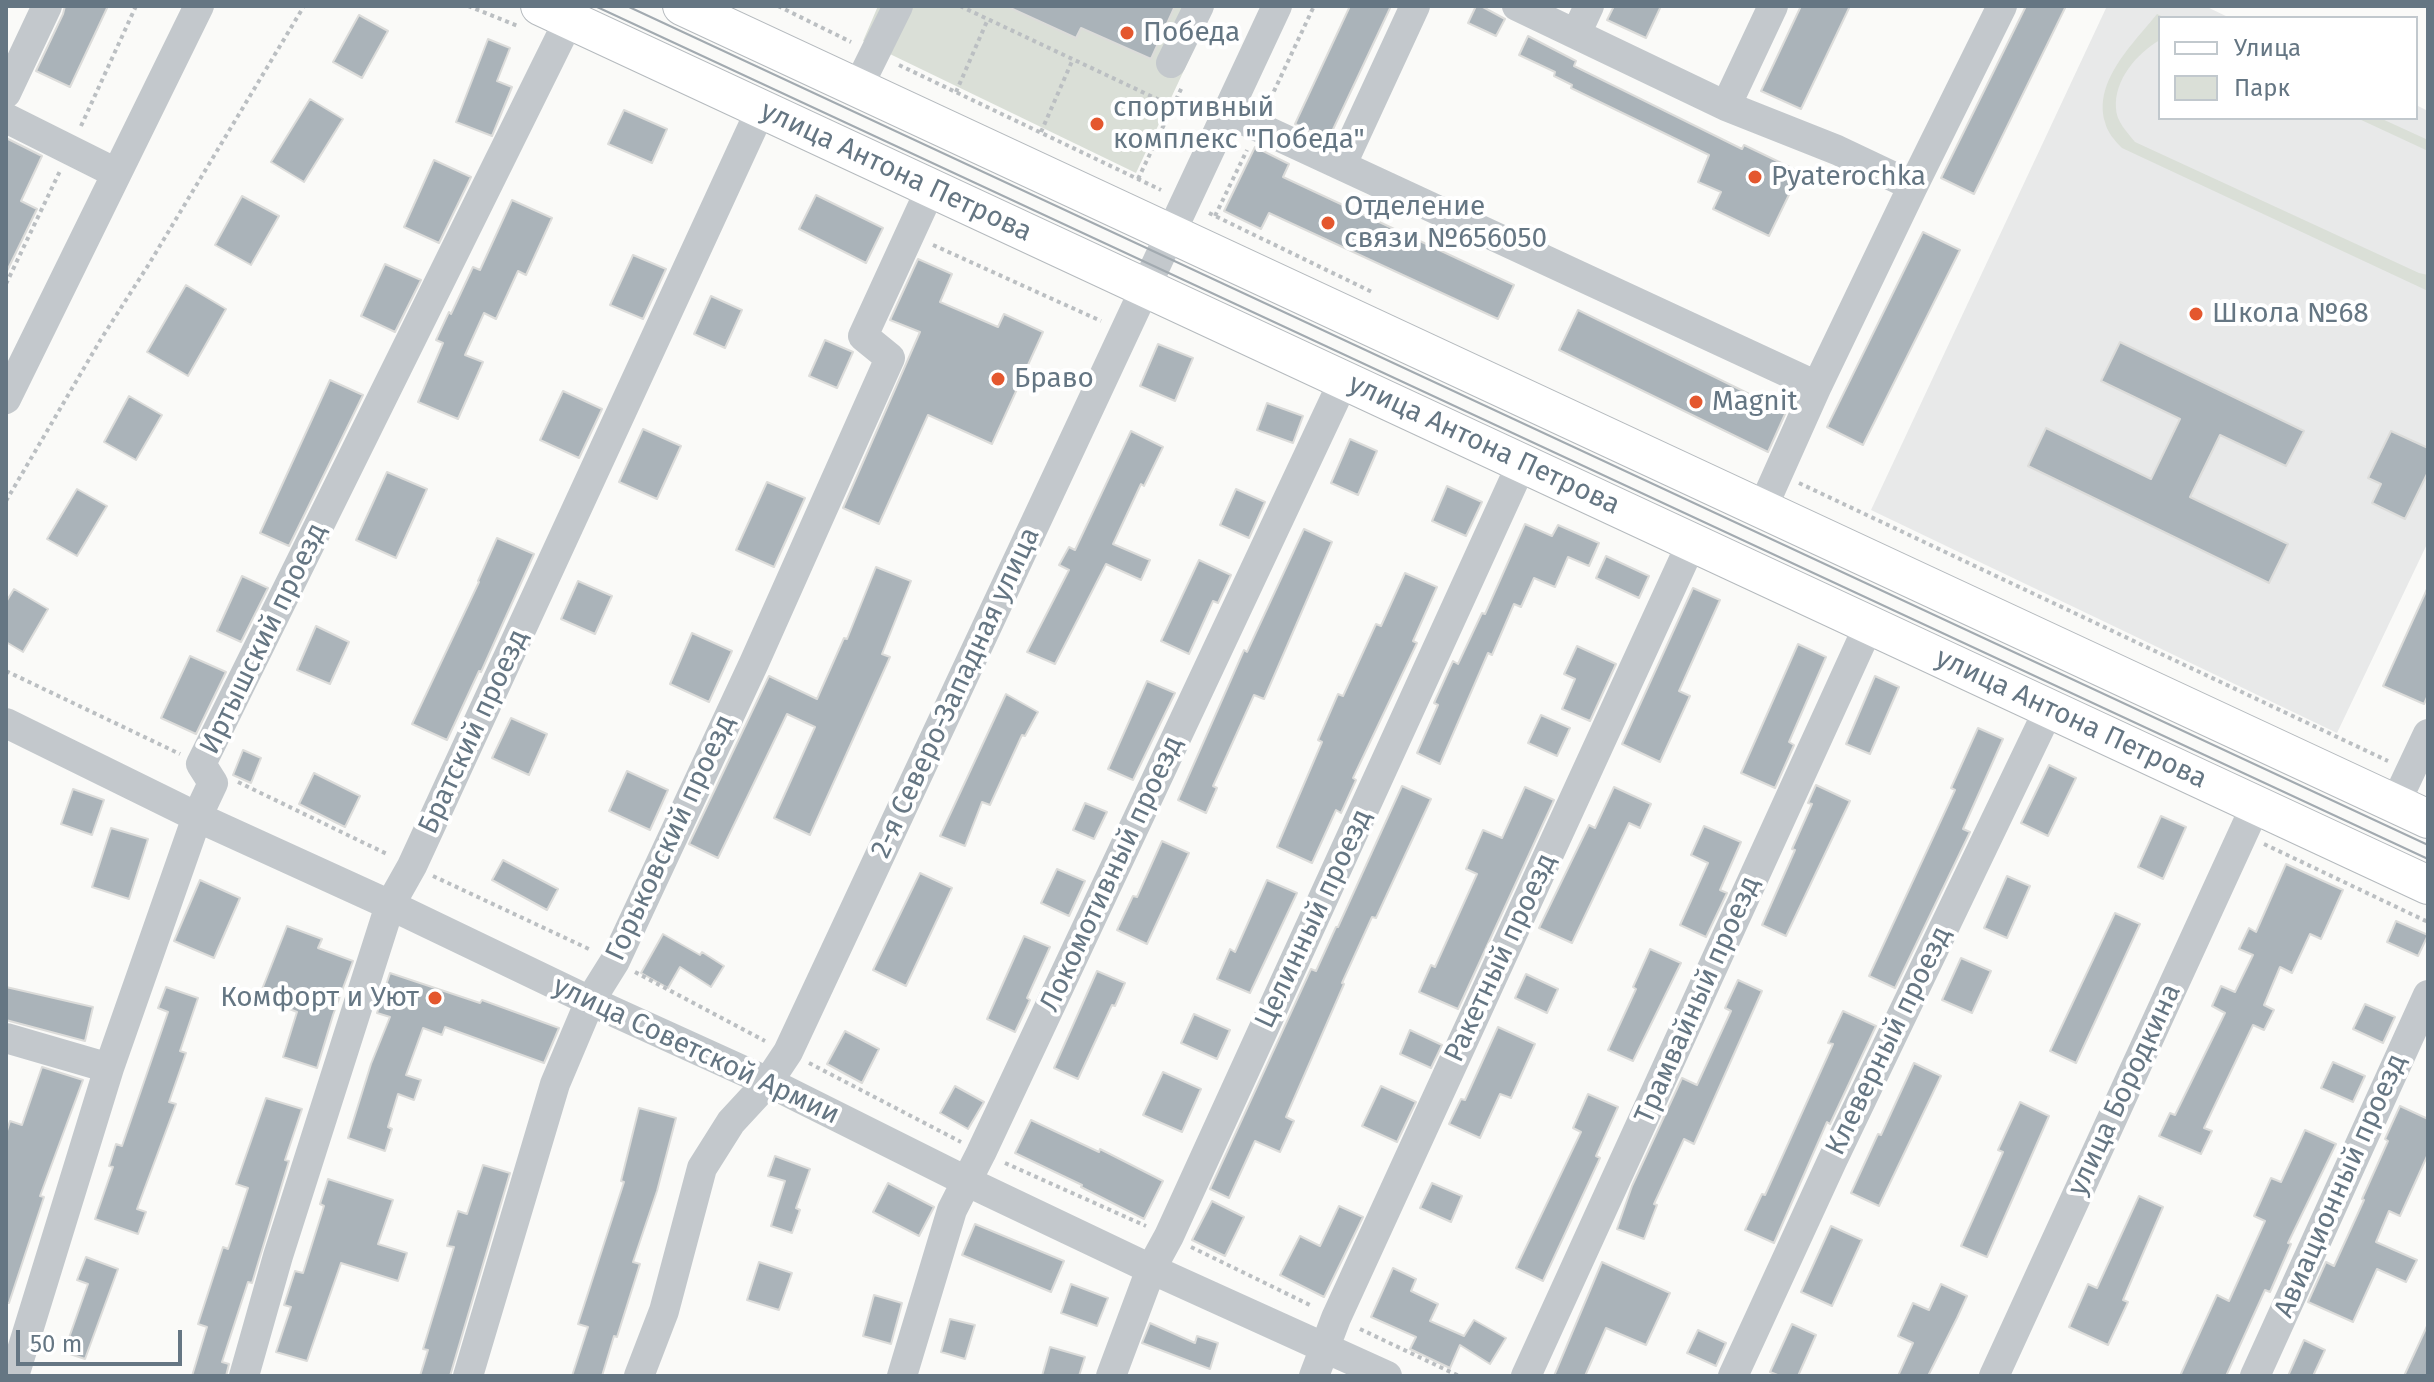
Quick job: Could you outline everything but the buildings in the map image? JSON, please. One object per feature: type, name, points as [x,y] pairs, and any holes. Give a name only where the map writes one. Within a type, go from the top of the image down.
[{"type":"main road","name":"улица Антона Петрова","points":[[682,6],[1171,234],[1768,496],[2411,798]]},
{"type":"main road","name":"улица Антона Петрова","points":[[554,13],[2428,885]]},
{"type":"street","points":[[6,93],[47,6]]},
{"type":"street","points":[[10,381],[199,6]]},
{"type":"street","points":[[857,89],[898,6]]},
{"type":"street","points":[[1179,70],[1199,6]]},
{"type":"street","name":"2-я Северо-Западная улица","points":[[639,1376],[664,1311],[702,1168],[731,1122],[768,1082],[788,1052],[1277,6]]},
{"type":"street","points":[[1342,164],[1415,6]]},
{"type":"street","points":[[1517,6],[1726,106],[1837,150],[1913,186]]},
{"type":"street","points":[[1576,34],[1589,6]]},
{"type":"street","points":[[1726,106],[1773,6]]},
{"type":"street","points":[[1768,496],[1817,386],[2002,6]]},
{"type":"street","name":"Иртышский проезд","points":[[14,1376],[109,1068],[197,817],[213,783],[201,764],[554,13]]},
{"type":"street","name":"Братский проезд","points":[[244,1376],[278,1256],[390,905],[412,866],[761,109]]},
{"type":"street","points":[[1226,112],[1817,386]]},
{"type":"street","points":[[6,118],[116,173]]},
{"type":"street","points":[[909,235],[931,188]]},
{"type":"street","name":"Горьковский проезд","points":[[468,1376],[555,1084],[590,1001],[615,961],[754,663],[890,358],[863,336],[909,235]]},
{"type":"street","name":"Локомотивный проезд","points":[[902,1376],[952,1210],[1344,380]]},
{"type":"street","name":"Целинный проезд","points":[[1111,1376],[1151,1269],[1169,1236],[1522,463]]},
{"type":"street","name":"Ракетный проезд","points":[[1319,1362],[1336,1318],[1692,542]]},
{"type":"street","name":"Трамвайный проезд","points":[[1526,1376],[1869,625]]},
{"type":"street","name":"Клеверный проезд","points":[[1733,1376],[1832,1161],[2049,709]]},
{"type":"street","name":"улица Советской Армии","points":[[6,723],[197,817],[768,1082],[1151,1269],[1319,1362],[1387,1376]]},
{"type":"street","points":[[2411,798],[2428,734]]},
{"type":"street","name":"улица Бородкина","points":[[1994,1376],[2256,805]]},
{"type":"street","name":"Авиационный проезд","points":[[2255,1376],[2428,995]]},
{"type":"street","points":[[6,1038],[109,1068]]},
{"type":"path","points":[[6,501],[304,6]]},
{"type":"path","points":[[778,6],[1166,192]]},
{"type":"path","points":[[960,6],[1172,106]]},
{"type":"path","points":[[956,92],[988,19]]},
{"type":"path","points":[[1041,132],[1073,59]]},
{"type":"path","points":[[1138,179],[1172,106],[1179,70]]},
{"type":"path","points":[[909,235],[1102,322],[1108,311]]},
{"type":"path","points":[[1768,496],[1792,480],[2411,798]]},
{"type":"path","points":[[6,671],[615,961],[981,1153],[1169,1236],[1459,1376]]},
{"type":"shaded area","name":"Школа №68","points":[[2107,6],[2205,6],[2226,16],[2158,16],[2158,120],[2418,120],[2418,106],[2428,111],[2428,542],[2337,733],[1871,510]]},
{"type":"green space","name":"спортивный комплекс \"Победа\"","points":[[878,6],[1214,6],[1136,173],[863,41]]},
{"type":"green space","points":[[2157,14],[2161,16],[2158,16],[2158,41],[2129,68],[2116,98],[2118,117],[2135,142],[2428,275],[2428,291],[2122,148],[2109,133],[2103,107],[2110,77],[2127,50]]},
{"type":"green space","points":[[2361,120],[2384,120],[2428,140],[2428,151]]},
{"type":"tram line","points":[[595,6],[2428,859]]},
{"type":"tram line","points":[[627,6],[2428,845]]},
{"type":"place","name":"Победа","points":[[1127,33]]},
{"type":"place","name":"спортивный комплекс \"Победа\"","points":[[1097,124]]},
{"type":"place","name":"Pyaterochka","points":[[1755,177]]},
{"type":"place","name":"Отделение связи №656050","points":[[1328,223]]},
{"type":"place","name":"Школа №68","points":[[2196,314]]},
{"type":"place","name":"Браво","points":[[998,379]]},
{"type":"place","name":"Magnit","points":[[1696,402]]},
{"type":"place","name":"Комфорт и Уют","points":[[435,998]]}]
